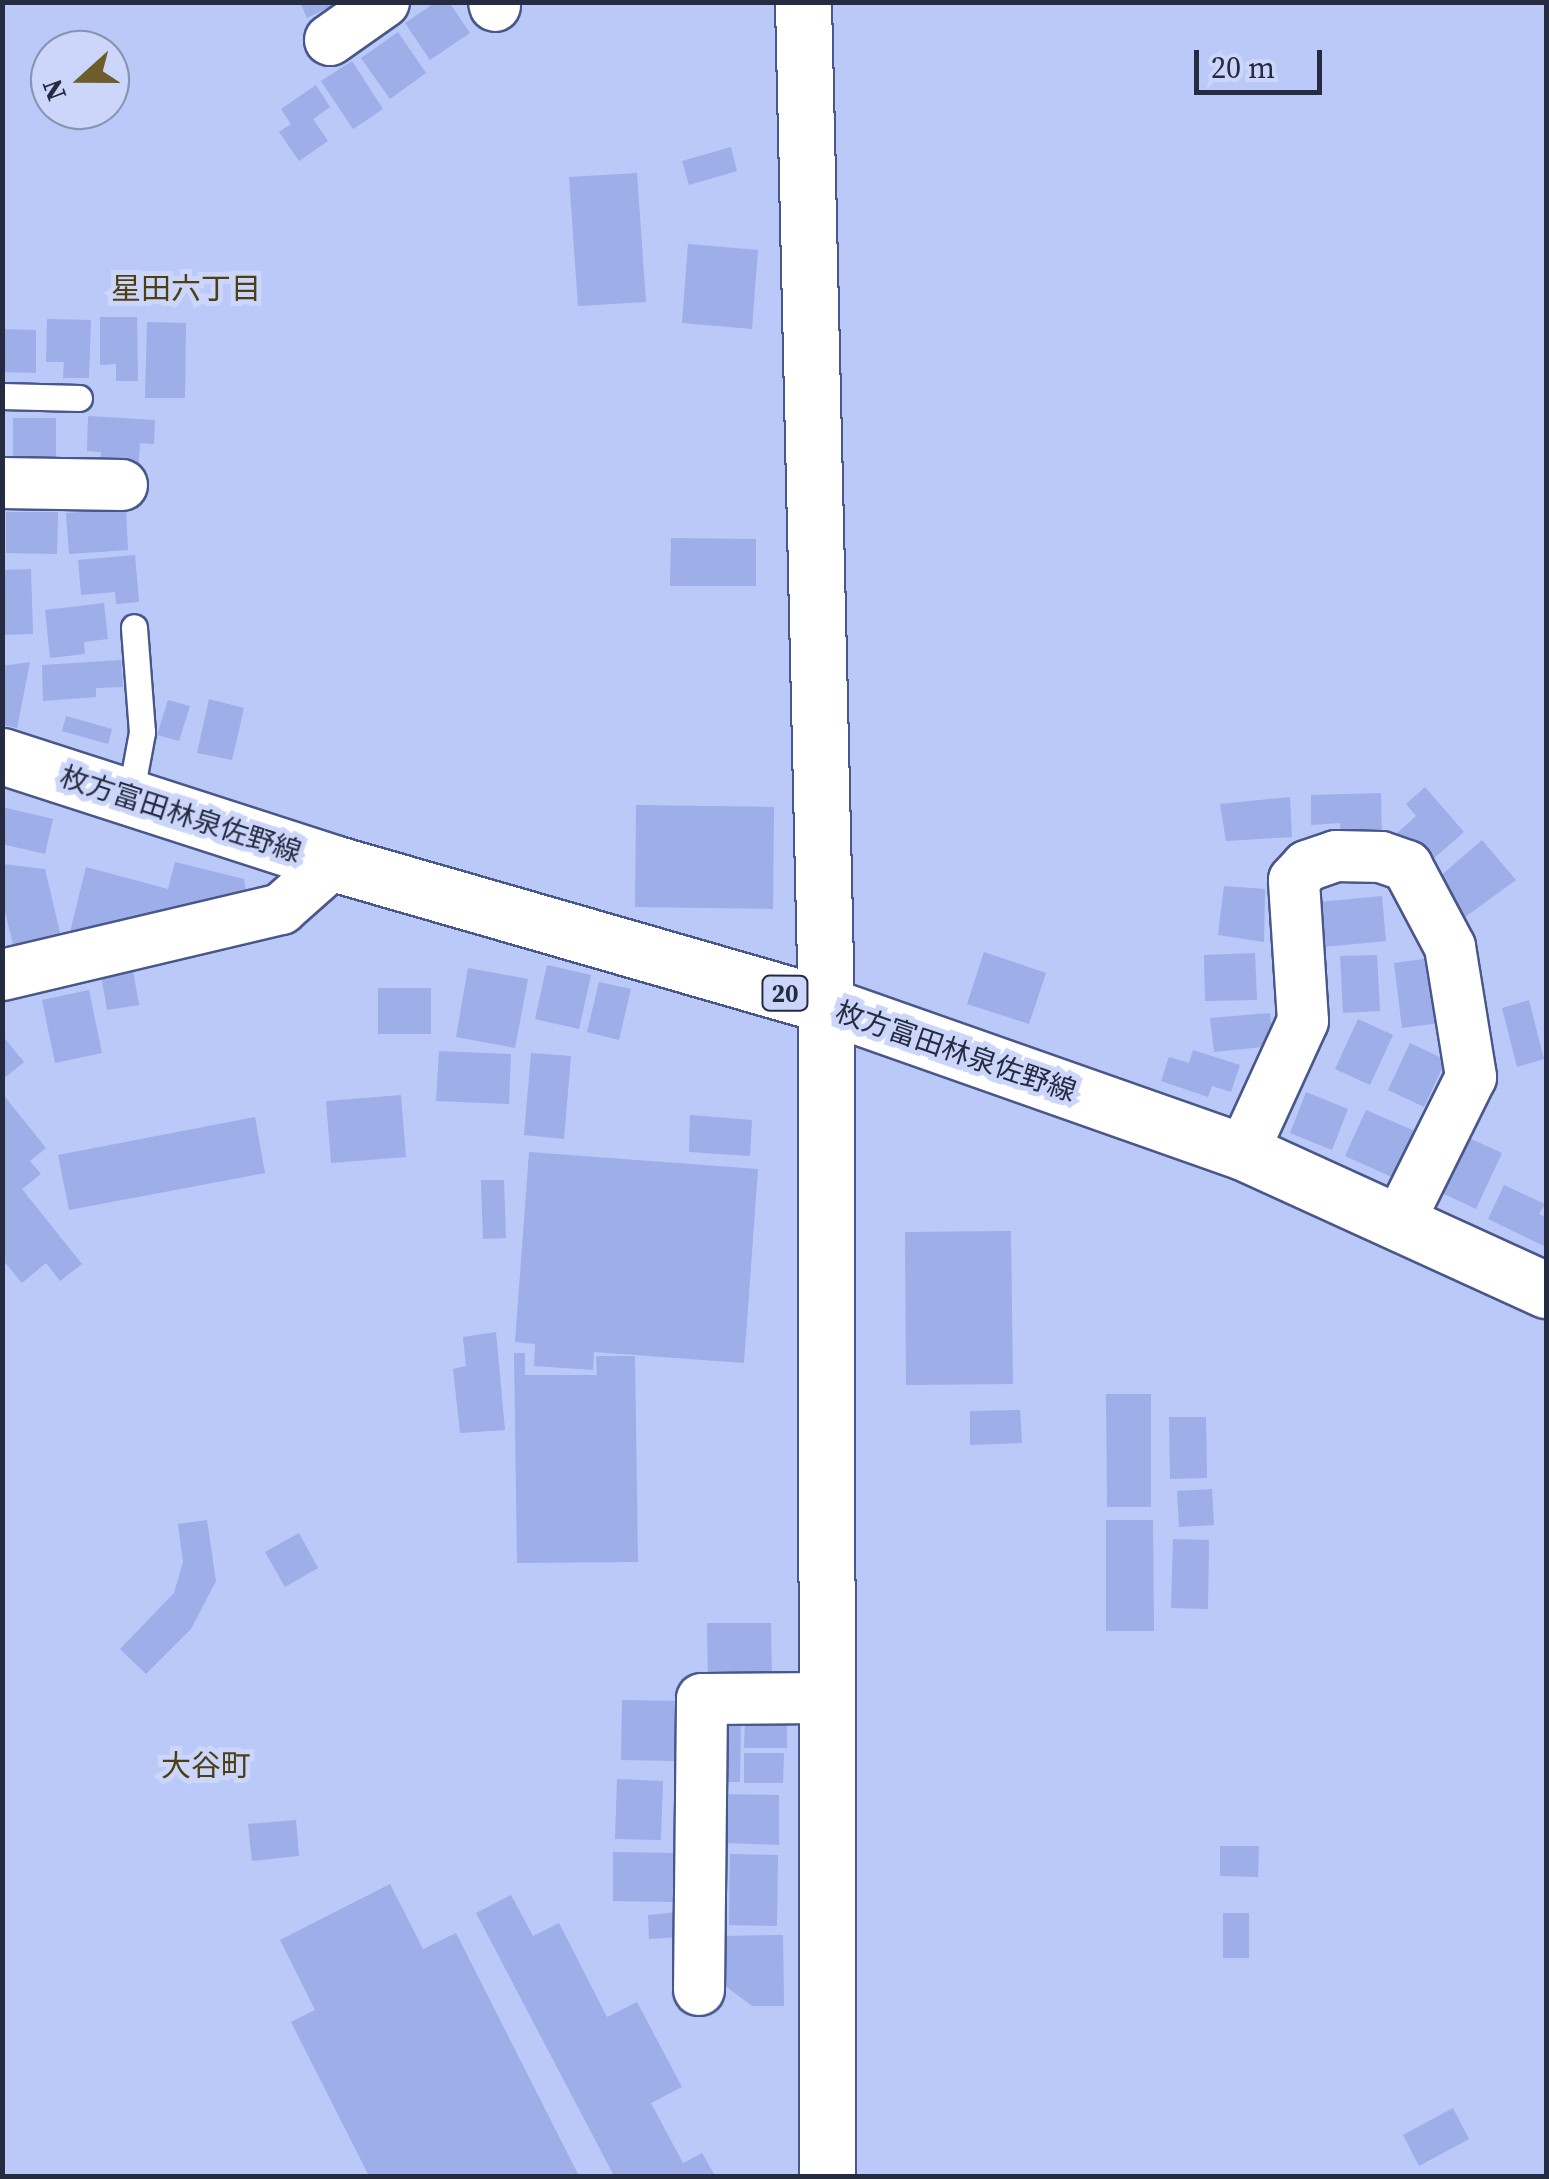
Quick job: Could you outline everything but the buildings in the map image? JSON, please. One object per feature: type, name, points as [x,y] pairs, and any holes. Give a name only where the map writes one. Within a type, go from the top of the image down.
[{"type":"street","points":[[330,40],[384,2]]},
{"type":"street","points":[[803,2],[826,1005],[826,2176]]},
{"type":"street","points":[[2,483],[122,485]]},
{"type":"street","name":"枚方富田林泉佐野線","points":[[2,756],[333,863],[826,1005],[1243,1152],[1546,1290]]},
{"type":"street","points":[[1243,1152],[1303,1021],[1294,880],[1307,866],[1336,856],[1381,857],[1406,866],[1450,947],[1471,1077],[1399,1222]]},
{"type":"street","points":[[2,975],[281,909],[333,863]]},
{"type":"street","points":[[698,1990],[702,1699],[826,1698]]},
{"type":"lane","points":[[2,396],[79,398]]},
{"type":"lane","points":[[130,797],[142,732],[134,627]]},
{"type":"district","name":"星田六丁目","points":[[186,289]]},
{"type":"district","name":"大谷町","points":[[206,1766]]}]
